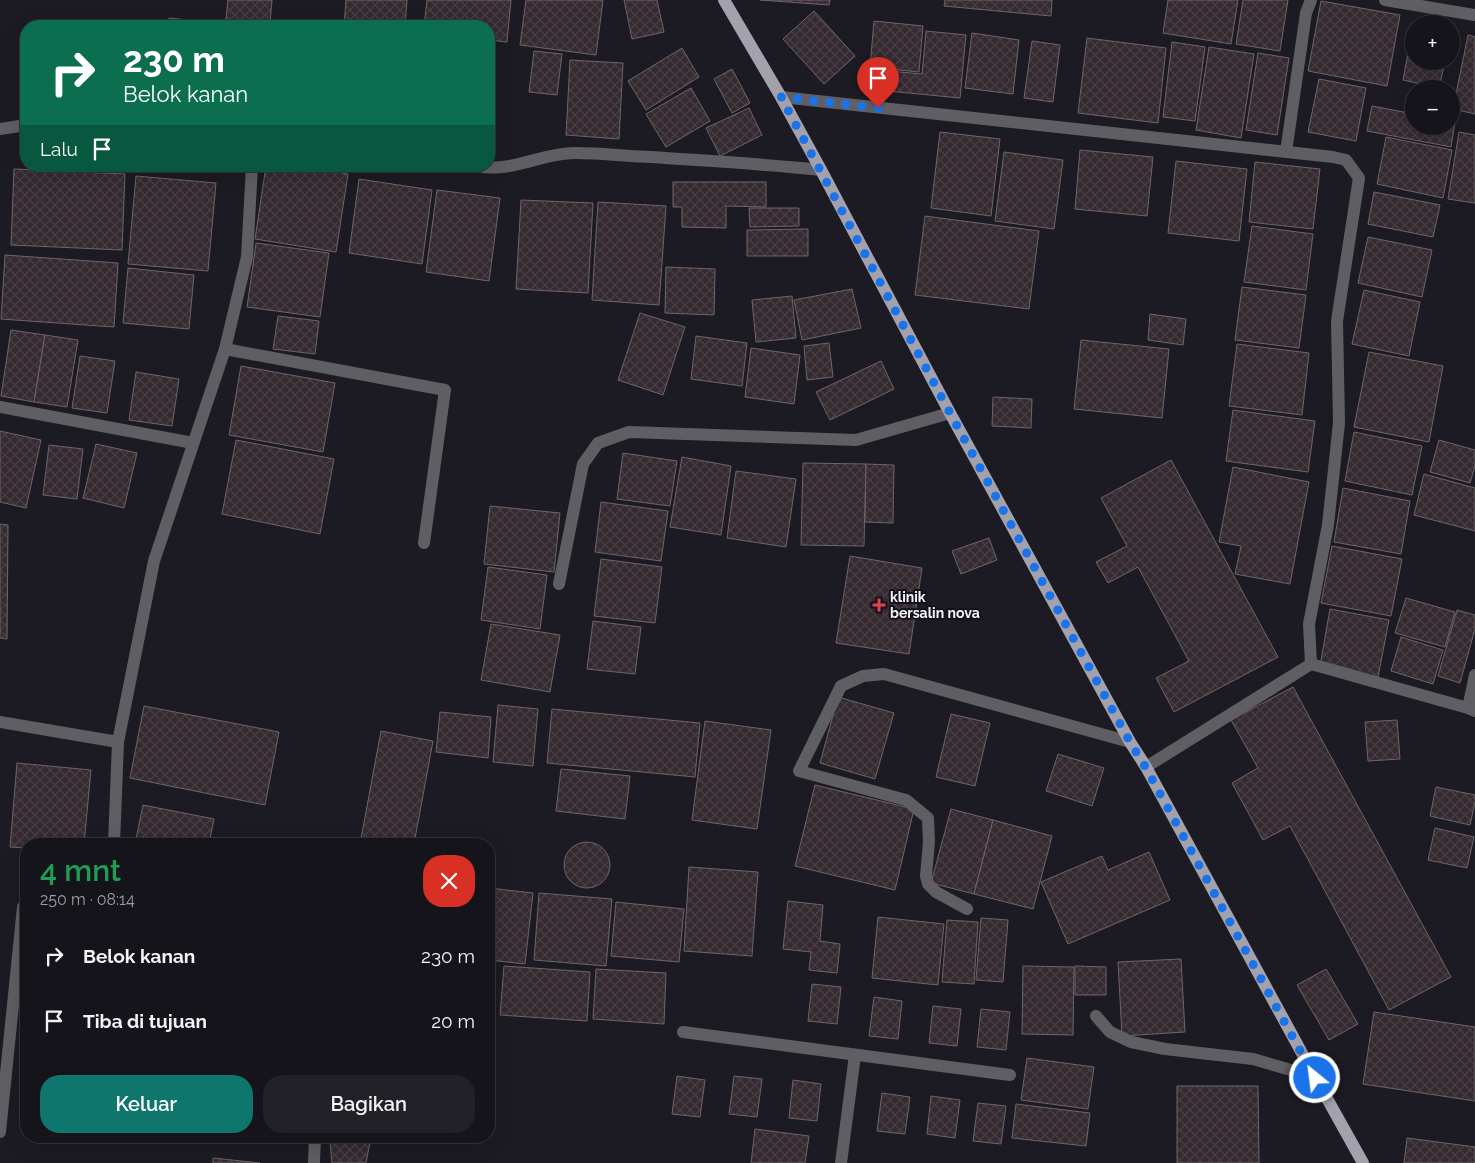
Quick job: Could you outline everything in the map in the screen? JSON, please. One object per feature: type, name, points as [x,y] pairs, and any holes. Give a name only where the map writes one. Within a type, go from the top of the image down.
[{"type":"main road","points":[[724,0],[822,170],[950,413],[1363,1163]]},
{"type":"street","points":[[1286,152],[1306,13],[1311,0]]},
{"type":"street","points":[[1385,0],[1475,15]]},
{"type":"street","points":[[781,97],[1346,160],[1359,178],[1337,321],[1339,423],[1328,525],[1309,624],[1311,664]]},
{"type":"street","points":[[0,129],[20,126]]},
{"type":"street","points":[[495,169],[514,167],[537,159],[573,153],[752,163],[822,170]]},
{"type":"street","points":[[114,838],[118,742],[154,562],[225,349],[247,257],[252,172]]},
{"type":"street","points":[[225,349],[444,390],[424,543]]},
{"type":"street","points":[[0,408],[193,443]]},
{"type":"street","points":[[559,584],[583,464],[598,443],[629,432],[856,440],[950,413]]},
{"type":"street","points":[[1146,768],[1311,664],[1472,710],[1475,675]]},
{"type":"street","points":[[967,909],[936,892],[928,884],[926,876],[929,842],[928,818],[906,800],[799,771],[841,686],[863,676],[884,674],[1130,742]]},
{"type":"street","points":[[0,722],[118,742]]},
{"type":"street","points":[[0,1130],[20,936]]},
{"type":"street","points":[[1096,1016],[1110,1032],[1131,1042],[1165,1049],[1253,1059],[1315,1078]]},
{"type":"street","points":[[683,1032],[1010,1076]]},
{"type":"street","points":[[841,1163],[854,1055]]},
{"type":"street","points":[[314,1163],[315,1143]]},
{"type":"building","points":[[228,0],[272,0],[270,20],[226,19]]},
{"type":"building","points":[[346,0],[407,0],[405,20],[344,20]]},
{"type":"building","points":[[427,0],[511,0],[507,42],[495,41],[495,20],[425,20]]},
{"type":"building","points":[[526,0],[603,0],[596,55],[520,45]]},
{"type":"building","points":[[624,0],[657,0],[664,32],[632,39]]},
{"type":"building","points":[[760,0],[830,0],[829,5]]},
{"type":"building","points":[[945,0],[1052,0],[1051,16],[944,6]]},
{"type":"building","points":[[1168,0],[1238,0],[1231,44],[1163,33]]},
{"type":"building","points":[[1243,0],[1288,0],[1280,51],[1236,44]]},
{"type":"building","points":[[1321,1],[1400,15],[1387,86],[1308,71]]},
{"type":"building","points":[[814,11],[855,56],[824,84],[783,39]]},
{"type":"building","points":[[169,18],[188,20],[169,20]]},
{"type":"building","points":[[874,21],[923,26],[919,72],[870,67]]},
{"type":"building","points":[[926,31],[966,35],[960,98],[888,91],[889,71],[922,74]]},
{"type":"building","points":[[972,33],[1019,40],[1013,94],[965,88]]},
{"type":"building","points":[[1468,35],[1475,37],[1475,114],[1460,111],[1459,80]]},
{"type":"building","points":[[1087,38],[1166,48],[1158,123],[1078,113]]},
{"type":"building","points":[[1032,41],[1060,45],[1053,102],[1024,98]]},
{"type":"building","points":[[1172,42],[1205,47],[1195,121],[1163,117]]},
{"type":"building","points":[[1209,47],[1254,54],[1241,138],[1196,130]]},
{"type":"building","points":[[682,48],[699,77],[646,110],[628,81]]},
{"type":"building","points":[[534,51],[562,54],[557,95],[529,92]]},
{"type":"building","points":[[1258,53],[1289,58],[1277,135],[1246,130]]},
{"type":"building","points":[[570,60],[623,63],[619,139],[566,135]]},
{"type":"building","points":[[732,69],[750,103],[732,113],[714,79]]},
{"type":"building","points":[[1405,69],[1443,70],[1441,80],[1403,80]]},
{"type":"building","points":[[1319,79],[1366,88],[1356,141],[1308,132]]},
{"type":"building","points":[[691,88],[710,121],[666,147],[646,114]]},
{"type":"building","points":[[1372,106],[1405,112],[1405,135],[1453,135],[1451,147],[1367,131]]},
{"type":"building","points":[[749,108],[762,135],[720,156],[706,128]]},
{"type":"building","points":[[940,132],[1000,139],[991,216],[931,208]]},
{"type":"building","points":[[1460,132],[1475,135],[1475,203],[1448,199],[1459,135]]},
{"type":"building","points":[[1386,137],[1452,150],[1443,198],[1377,184]]},
{"type":"building","points":[[1080,150],[1153,157],[1147,216],[1075,209]]},
{"type":"building","points":[[1004,152],[1063,160],[1054,229],[995,221]]},
{"type":"building","points":[[1176,161],[1247,169],[1239,241],[1168,233]]},
{"type":"building","points":[[1255,162],[1320,169],[1313,229],[1249,222]]},
{"type":"building","points":[[14,169],[20,169],[20,172],[125,174],[122,250],[11,245]]},
{"type":"building","points":[[265,172],[336,172],[348,174],[336,252],[255,239]]},
{"type":"building","points":[[136,176],[216,183],[208,271],[128,264]]},
{"type":"building","points":[[359,179],[432,190],[422,264],[349,253]]},
{"type":"building","points":[[673,182],[766,182],[766,207],[726,206],[726,228],[682,227],[682,207],[673,207]]},
{"type":"building","points":[[437,190],[500,198],[489,281],[426,272]]},
{"type":"building","points":[[1374,192],[1440,205],[1433,237],[1368,224]]},
{"type":"building","points":[[521,200],[593,203],[588,293],[516,289]]},
{"type":"building","points":[[598,202],[666,206],[659,305],[592,300]]},
{"type":"building","points":[[749,208],[799,208],[799,226],[750,227]]},
{"type":"building","points":[[925,216],[1039,231],[1029,309],[915,295]]},
{"type":"building","points":[[1252,226],[1313,234],[1306,290],[1244,282]]},
{"type":"building","points":[[808,229],[808,256],[747,256],[747,230]]},
{"type":"building","points":[[1368,237],[1432,250],[1422,297],[1358,283]]},
{"type":"building","points":[[256,243],[329,253],[320,317],[247,307]]},
{"type":"building","points":[[5,255],[118,263],[114,327],[1,319]]},
{"type":"building","points":[[666,267],[715,269],[714,315],[665,313]]},
{"type":"building","points":[[128,268],[194,275],[189,329],[123,323]]},
{"type":"building","points":[[1242,287],[1306,295],[1299,348],[1235,340]]},
{"type":"building","points":[[852,289],[861,328],[802,340],[794,300]]},
{"type":"building","points":[[1364,290],[1420,302],[1409,356],[1352,344]]},
{"type":"building","points":[[792,296],[796,338],[756,342],[752,300]]},
{"type":"building","points":[[640,313],[685,327],[663,395],[618,380]]},
{"type":"building","points":[[1150,314],[1186,319],[1183,345],[1148,340]]},
{"type":"building","points":[[278,316],[319,321],[315,354],[273,349]]},
{"type":"building","points":[[11,330],[45,335],[34,402],[1,396]]},
{"type":"building","points":[[45,335],[78,340],[67,407],[34,402]]},
{"type":"building","points":[[696,336],[747,343],[742,386],[691,379]]},
{"type":"building","points":[[1081,340],[1169,349],[1162,418],[1074,409]]},
{"type":"building","points":[[829,343],[833,377],[807,380],[804,346]]},
{"type":"building","points":[[1237,344],[1309,353],[1302,415],[1229,406]]},
{"type":"building","points":[[751,348],[800,355],[794,404],[745,397]]},
{"type":"building","points":[[1369,352],[1443,366],[1429,442],[1354,427]]},
{"type":"building","points":[[80,356],[115,361],[107,413],[72,408]]},
{"type":"building","points":[[881,361],[894,389],[830,420],[816,392]]},
{"type":"building","points":[[241,366],[335,383],[323,452],[229,435]]},
{"type":"building","points":[[136,372],[179,379],[172,426],[129,420]]},
{"type":"building","points":[[993,397],[1032,399],[1031,428],[992,426]]},
{"type":"building","points":[[1233,410],[1315,421],[1308,472],[1226,461]]},
{"type":"building","points":[[0,431],[41,440],[26,508],[0,502]]},
{"type":"building","points":[[1354,432],[1422,446],[1412,495],[1345,481]]},
{"type":"building","points":[[236,440],[334,459],[320,534],[222,514]]},
{"type":"building","points":[[1439,440],[1475,450],[1475,466],[1470,483],[1430,472]]},
{"type":"building","points":[[96,444],[137,453],[124,508],[83,498]]},
{"type":"building","points":[[49,445],[83,449],[77,499],[43,495]]},
{"type":"building","points":[[623,453],[677,461],[670,506],[617,499]]},
{"type":"building","points":[[682,457],[731,466],[721,535],[670,527]]},
{"type":"building","points":[[1171,460],[1278,657],[1174,712],[1156,678],[1189,661],[1138,567],[1108,583],[1096,562],[1127,546],[1101,498]]},
{"type":"building","points":[[803,463],[866,464],[864,546],[801,545]]},
{"type":"building","points":[[866,464],[894,465],[893,523],[865,522]]},
{"type":"building","points":[[1233,467],[1309,482],[1290,584],[1235,574],[1241,546],[1219,542]]},
{"type":"building","points":[[736,471],[796,479],[786,547],[727,538]]},
{"type":"building","points":[[1424,474],[1475,488],[1475,531],[1414,515]]},
{"type":"building","points":[[1343,488],[1410,501],[1401,554],[1334,542]]},
{"type":"building","points":[[601,502],[668,511],[661,561],[595,552]]},
{"type":"building","points":[[490,506],[560,513],[554,572],[484,564]]},
{"type":"building","points":[[0,524],[8,525],[7,639],[0,638]]},
{"type":"building","points":[[989,538],[997,560],[961,574],[952,551]]},
{"type":"building","points":[[1332,546],[1402,559],[1391,616],[1321,603]]},
{"type":"building","name":"klinik bersalin nova","points":[[850,556],[922,568],[909,654],[836,643]]},
{"type":"building","points":[[601,559],[662,567],[655,623],[594,616]]},
{"type":"building","points":[[488,567],[547,575],[540,629],[481,620]]},
{"type":"building","points":[[1406,598],[1455,612],[1445,647],[1395,633]]},
{"type":"building","points":[[1330,609],[1389,620],[1378,677],[1320,666]]},
{"type":"building","points":[[1457,610],[1475,615],[1475,629],[1460,683],[1438,676]]},
{"type":"building","points":[[593,621],[641,627],[635,674],[587,669]]},
{"type":"building","points":[[491,624],[560,635],[550,692],[481,680]]},
{"type":"building","points":[[1401,637],[1443,650],[1433,684],[1391,671]]},
{"type":"building","points":[[1293,687],[1451,977],[1389,1010],[1290,826],[1263,840],[1232,783],[1258,768],[1231,720]]},
{"type":"building","points":[[838,697],[894,713],[875,779],[820,763]]},
{"type":"building","points":[[498,705],[538,709],[533,766],[493,762]]},
{"type":"building","points":[[144,706],[279,732],[265,805],[130,778]]},
{"type":"building","points":[[552,709],[700,723],[695,777],[547,763]]},
{"type":"building","points":[[440,712],[491,717],[488,758],[436,752]]},
{"type":"building","points":[[951,714],[990,723],[975,786],[936,777]]},
{"type":"building","points":[[1397,720],[1400,759],[1368,761],[1365,722]]},
{"type":"building","points":[[705,721],[771,730],[757,829],[692,820]]},
{"type":"building","points":[[381,731],[433,741],[415,838],[361,838]]},
{"type":"building","points":[[1058,754],[1104,768],[1092,806],[1046,791]]},
{"type":"building","points":[[17,763],[91,770],[85,838],[20,838],[20,848],[10,847]]},
{"type":"building","points":[[561,769],[630,776],[625,819],[556,811]]},
{"type":"building","points":[[815,785],[914,809],[895,890],[795,866]]},
{"type":"building","points":[[1436,787],[1475,795],[1470,825],[1430,816]]},
{"type":"building","points":[[143,805],[214,819],[210,838],[136,838]]},
{"type":"building","points":[[951,809],[993,820],[974,894],[931,883]]},
{"type":"building","points":[[993,820],[1052,836],[1033,909],[974,894]]},
{"type":"building","points":[[1435,828],[1474,837],[1467,868],[1428,860]]},
{"type":"building","points":[[583,842],[591,842],[600,846],[606,852],[610,865],[606,878],[600,884],[591,888],[583,888],[574,884],[568,878],[564,869],[564,861],[568,852],[574,846]]},
{"type":"building","points":[[1149,852],[1170,900],[1068,944],[1041,882],[1102,856],[1108,870]]},
{"type":"building","points":[[689,867],[758,872],[752,956],[684,951]]},
{"type":"building","points":[[495,889],[533,893],[525,964],[495,961]]},
{"type":"building","points":[[539,893],[612,899],[606,966],[534,960]]},
{"type":"building","points":[[788,901],[823,905],[820,941],[840,944],[837,973],[809,970],[811,952],[783,949]]},
{"type":"building","points":[[616,902],[684,909],[679,962],[611,956]]},
{"type":"building","points":[[878,917],[944,924],[938,985],[872,978]]},
{"type":"building","points":[[981,918],[1008,920],[1003,982],[976,980]]},
{"type":"building","points":[[947,920],[978,922],[974,984],[942,982]]},
{"type":"building","points":[[1181,959],[1185,1032],[1122,1036],[1118,962]]},
{"type":"building","points":[[504,966],[590,972],[587,1021],[500,1015]]},
{"type":"building","points":[[1023,966],[1074,967],[1073,1035],[1022,1034]]},
{"type":"building","points":[[1075,966],[1106,967],[1106,995],[1075,995]]},
{"type":"building","points":[[596,969],[666,973],[664,1024],[593,1019]]},
{"type":"building","points":[[1326,969],[1358,1024],[1329,1040],[1297,985]]},
{"type":"building","points":[[812,984],[841,987],[837,1024],[808,1021]]},
{"type":"building","points":[[874,997],[902,1001],[898,1039],[869,1036]]},
{"type":"building","points":[[933,1006],[961,1009],[957,1046],[929,1043]]},
{"type":"building","points":[[981,1009],[1010,1012],[1006,1050],[977,1047]]},
{"type":"building","points":[[1374,1012],[1475,1027],[1475,1101],[1363,1084]]},
{"type":"building","points":[[1027,1058],[1094,1067],[1088,1109],[1021,1100]]},
{"type":"building","points":[[677,1076],[705,1080],[700,1117],[672,1114]]},
{"type":"building","points":[[734,1076],[762,1079],[757,1117],[729,1114]]},
{"type":"building","points":[[793,1080],[821,1084],[817,1121],[789,1118]]},
{"type":"building","points":[[1177,1086],[1258,1086],[1259,1163],[1177,1163]]},
{"type":"building","points":[[882,1093],[910,1097],[905,1134],[877,1131]]},
{"type":"building","points":[[931,1096],[960,1100],[955,1138],[927,1134]]},
{"type":"building","points":[[978,1103],[1006,1106],[1001,1144],[973,1141]]},
{"type":"building","points":[[1016,1104],[1090,1113],[1086,1146],[1012,1138]]},
{"type":"building","points":[[755,1129],[809,1136],[805,1163],[751,1163]]},
{"type":"building","points":[[1407,1138],[1475,1147],[1475,1163],[1404,1163]]},
{"type":"building","points":[[330,1143],[370,1143],[366,1163],[332,1163]]},
{"type":"building","points":[[213,1158],[260,1163],[213,1163]]},
{"type":"place","name":"klinik bersalin nova","points":[[879,605]]},
{"type":"route","points":[[878,108],[781,97],[822,170],[950,413],[1315,1078]]}]
